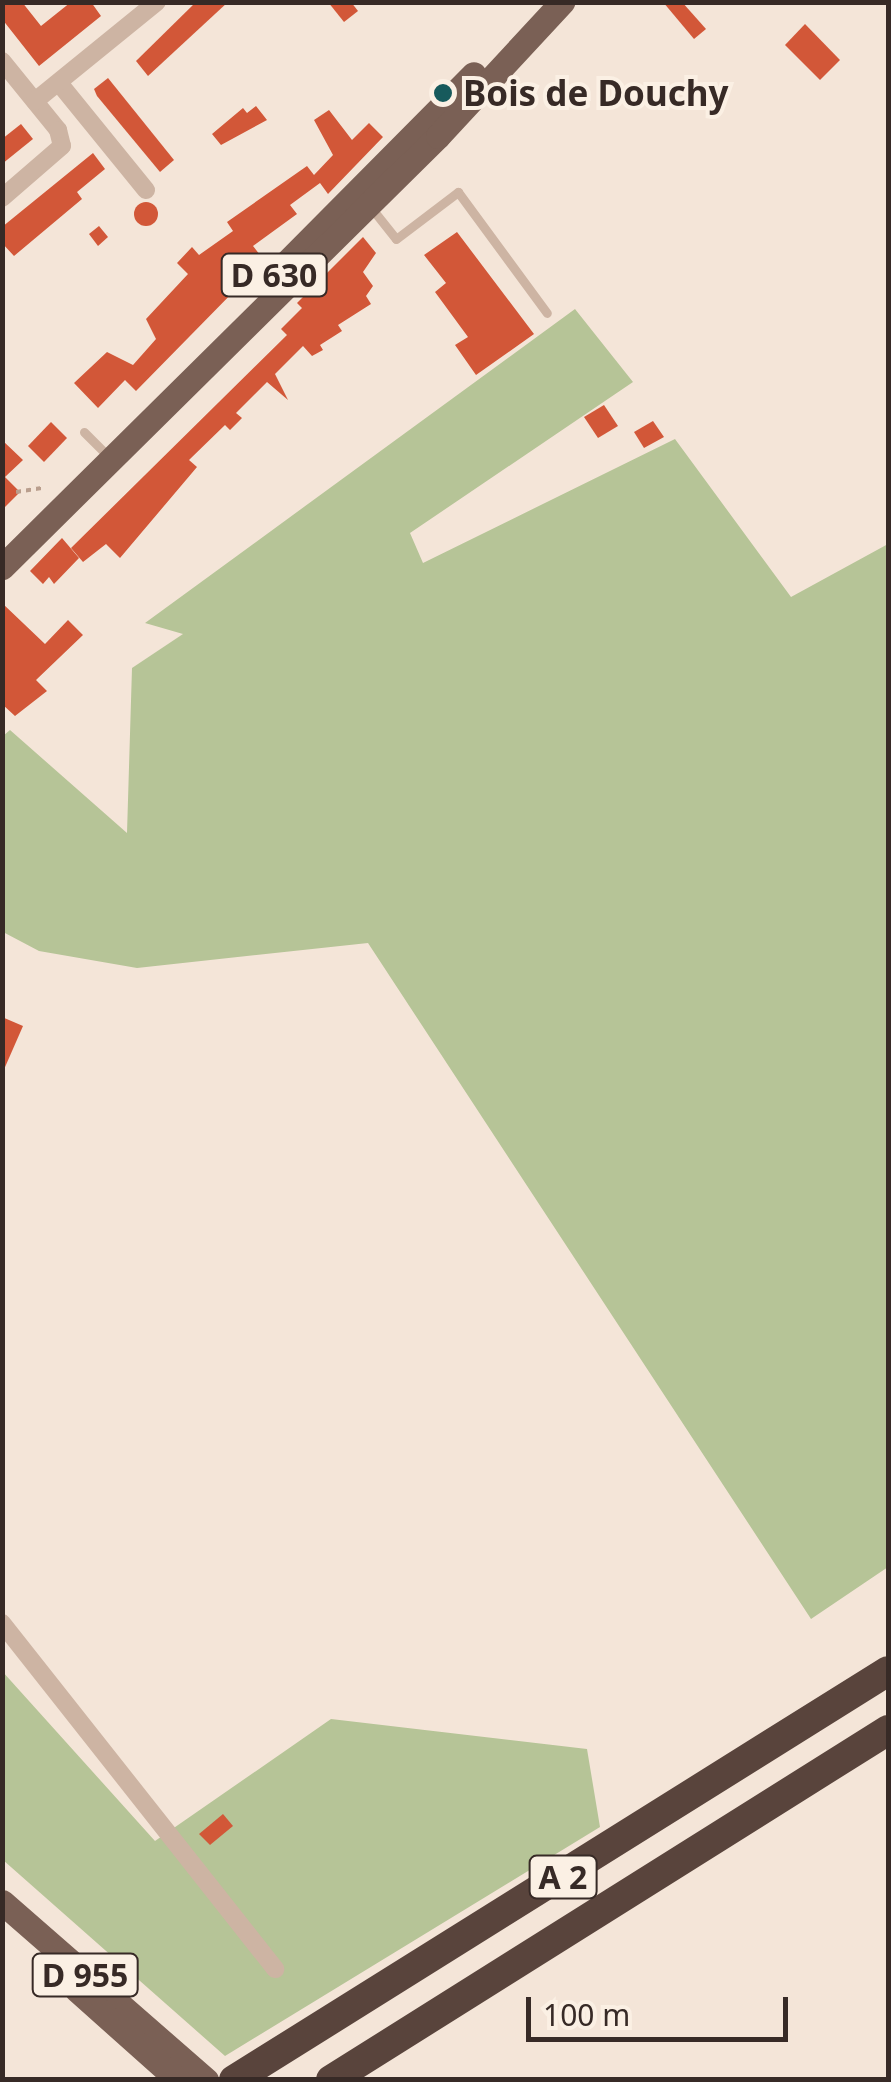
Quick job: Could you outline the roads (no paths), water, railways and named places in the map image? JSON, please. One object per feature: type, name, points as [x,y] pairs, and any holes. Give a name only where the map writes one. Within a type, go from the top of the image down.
[{"type":"highway","name":"A 2","points":[[234,2080],[888,1670]]},
{"type":"highway","name":"A 2","points":[[331,2080],[888,1730]]},
{"type":"main road","name":"D 630","points":[[363,199],[544,2]]},
{"type":"main road","name":"D 630","points":[[2,547],[98,446],[363,199],[562,2]]},
{"type":"main road","name":"D 630","points":[[2,567],[98,446]]},
{"type":"main road","name":"D 955","points":[[2,1902],[161,2052],[178,2080]]},
{"type":"main road","name":"D 955","points":[[2,1922],[161,2052],[206,2080]]},
{"type":"street","points":[[36,101],[157,2]]},
{"type":"street","points":[[2,61],[36,101],[62,146],[2,198]]},
{"type":"street","points":[[58,82],[146,190]]},
{"type":"street","points":[[2,1623],[275,1969]]},
{"type":"lane","points":[[363,199],[396,238],[458,192],[547,313]]},
{"type":"place","name":"Bois de Douchy","points":[[443,93]]}]
